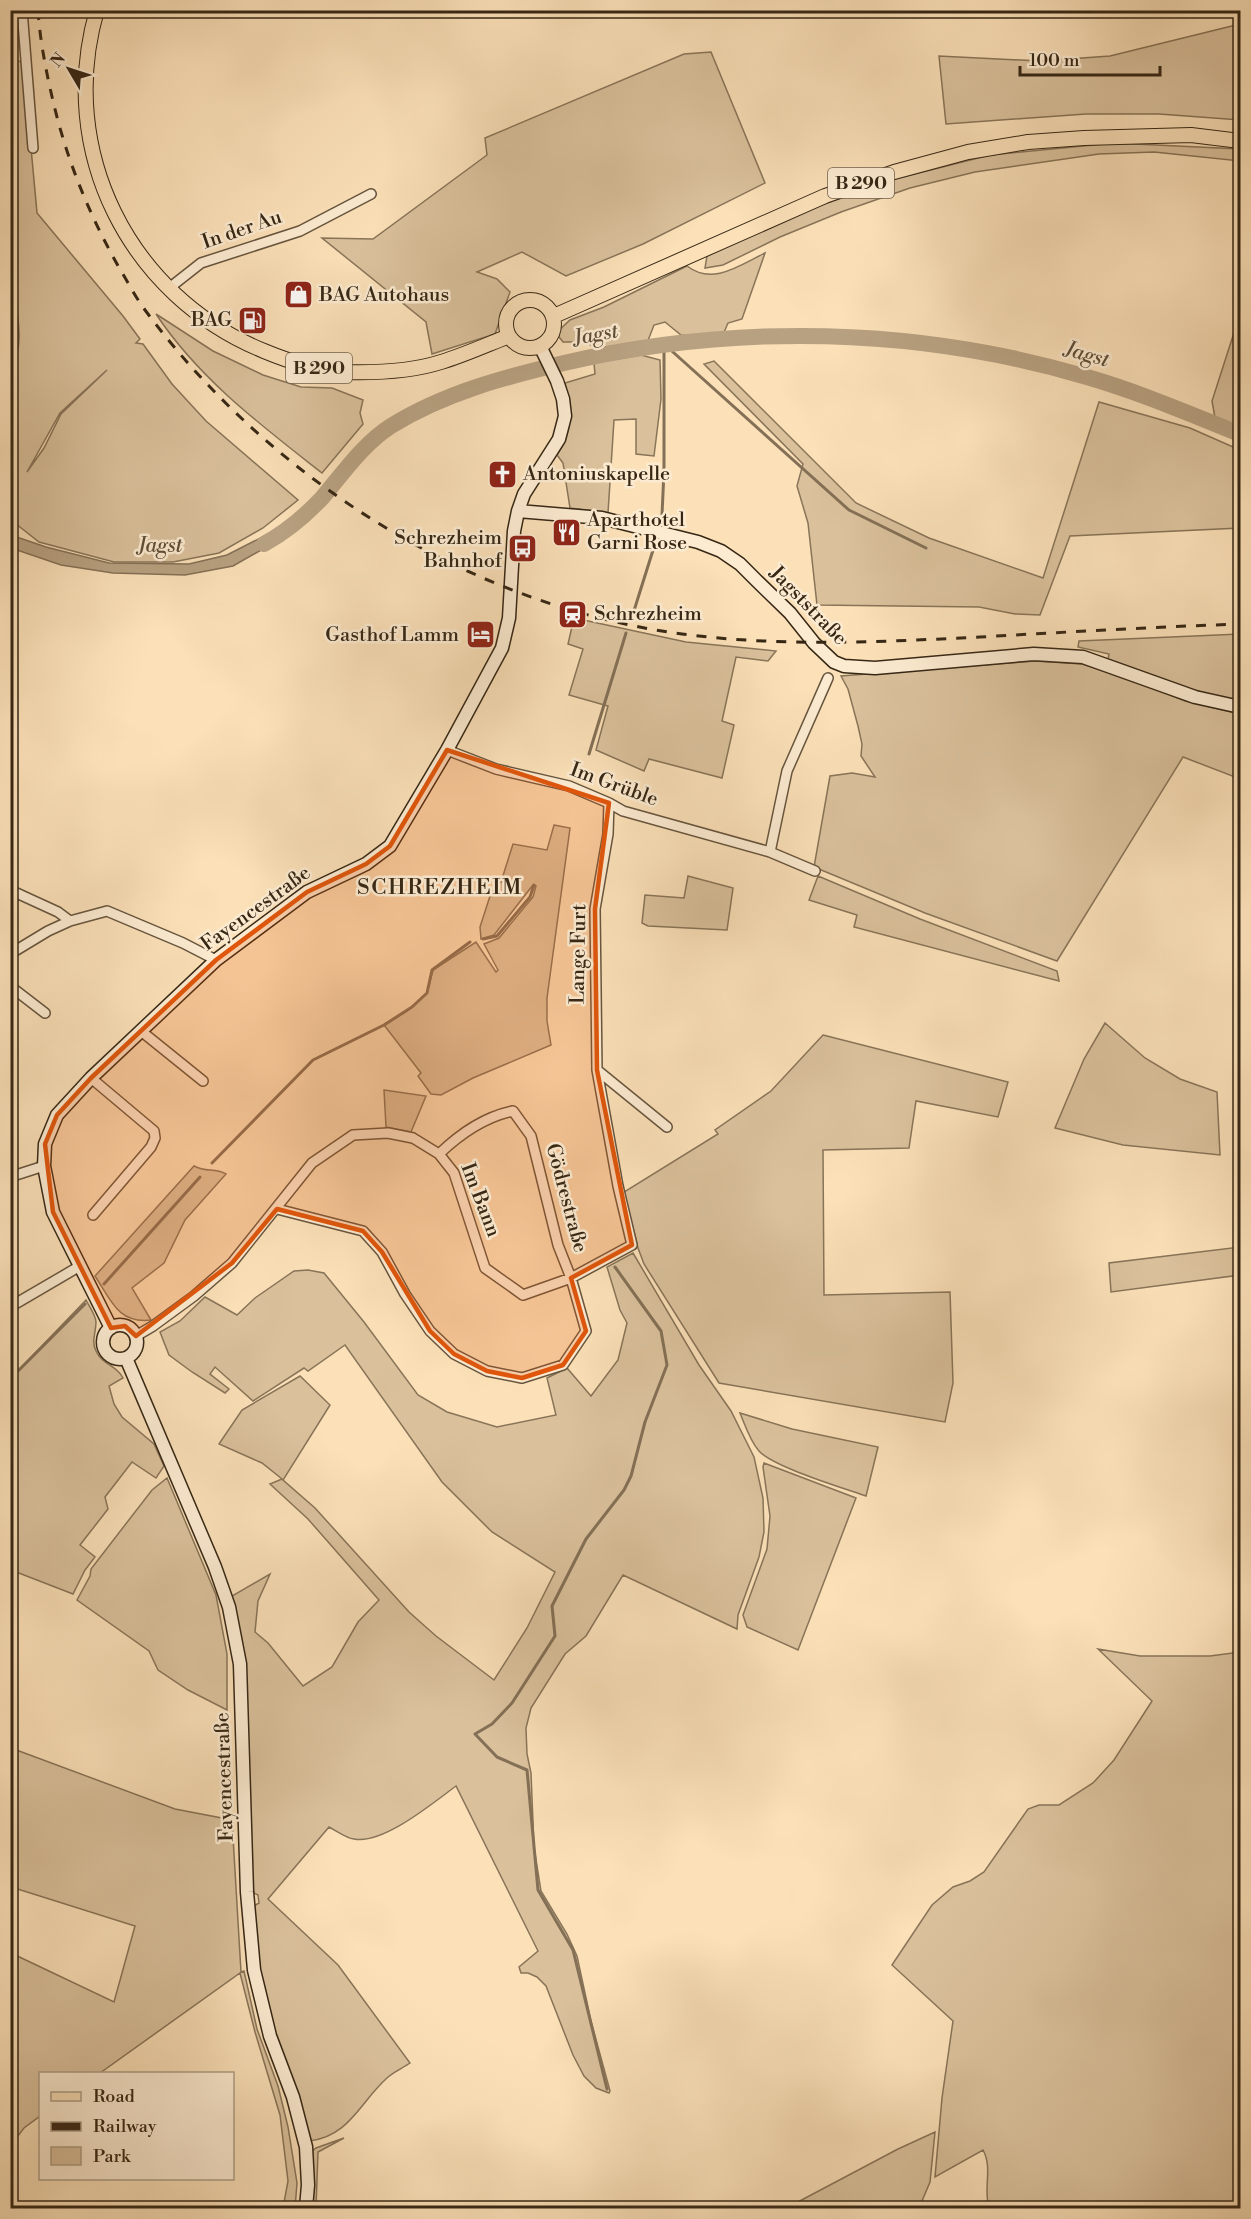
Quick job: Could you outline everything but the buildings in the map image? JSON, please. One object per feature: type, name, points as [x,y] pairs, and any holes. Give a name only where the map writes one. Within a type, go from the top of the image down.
[{"type":"main road","name":"B 290","points":[[97,10],[86,67],[86,106],[93,155],[101,186],[132,245],[146,265],[168,289],[213,326],[244,343],[299,364],[340,372],[390,372],[439,363],[509,336]]},
{"type":"main road","name":"B 290","points":[[554,316],[825,196],[894,172],[968,152],[1028,142],[1084,138],[1191,135],[1240,141]]},
{"type":"main road","points":[[537,300],[550,309],[554,316],[554,331],[543,352],[513,342],[509,336],[506,320],[514,306],[521,301],[537,300]]},
{"type":"street","points":[[22,10],[33,148]]},
{"type":"street","name":"In der Au","points":[[168,289],[201,263],[300,231],[371,194]]},
{"type":"street","name":"Fayencestraße","points":[[111,1328],[54,1212],[44,1166],[45,1144],[57,1115],[91,1078],[216,960],[307,892],[366,864],[390,846],[447,750],[502,648],[509,618],[514,531],[518,511],[524,494],[560,439],[565,416],[563,399],[557,381],[543,352]]},
{"type":"street","name":"Jagststraße","points":[[518,511],[602,518],[698,542],[721,551],[740,564],[790,613],[813,643],[834,662],[844,666],[875,668],[1022,655],[1083,657],[1195,697],[1240,707]]},
{"type":"street","points":[[770,852],[787,771],[828,678]]},
{"type":"street","name":"Im Grüble","points":[[447,750],[496,769],[569,786],[609,802],[623,811],[770,852],[814,872]]},
{"type":"street","name":"Lange Furt","points":[[609,802],[608,834],[595,909],[597,1070],[618,1186],[632,1245]]},
{"type":"street","points":[[10,890],[58,912],[70,921]]},
{"type":"street","points":[[10,954],[48,931],[70,921],[107,911],[183,943],[216,960]]},
{"type":"street","points":[[10,986],[45,1013]]},
{"type":"street","points":[[141,1031],[203,1081]]},
{"type":"street","points":[[597,1070],[667,1127]]},
{"type":"street","points":[[91,1078],[154,1131],[155,1138],[151,1147],[93,1215]]},
{"type":"street","name":"Gödrestraße","points":[[440,1154],[455,1138],[482,1121],[513,1111],[531,1136],[558,1245],[570,1278]]},
{"type":"street","name":"Im Bann","points":[[136,1336],[194,1296],[232,1263],[312,1164],[353,1135],[388,1133],[413,1138],[440,1154],[454,1173],[485,1268],[523,1295],[570,1278],[632,1245]]},
{"type":"street","points":[[12,1176],[44,1166]]},
{"type":"street","points":[[277,1209],[363,1232],[382,1252],[405,1294],[430,1331],[454,1354],[487,1371],[522,1378],[563,1365],[586,1331],[570,1278]]},
{"type":"street","points":[[10,1310],[15,1304],[80,1266]]},
{"type":"street","points":[[125,1326],[136,1336],[136,1346],[131,1355],[126,1358],[115,1358],[106,1352],[104,1336],[111,1328],[125,1326]]},
{"type":"street","name":"Fayencestraße","points":[[126,1358],[215,1567],[230,1608],[240,1664],[247,1892],[254,1970],[270,2036],[293,2097],[306,2147],[308,2185],[306,2208]]},
{"type":"highlighted area","points":[[447,750],[609,803],[595,909],[597,1070],[632,1245],[571,1278],[586,1331],[563,1365],[522,1378],[487,1371],[454,1354],[430,1331],[382,1252],[363,1231],[277,1209],[232,1263],[136,1336],[125,1326],[111,1328],[53,1212],[45,1144],[57,1115],[91,1078],[216,960],[307,892],[366,864],[390,846]]},
{"type":"green space","points":[[1240,24],[1240,120],[1159,114],[1086,114],[946,124],[939,56],[1040,61],[1110,56]]},
{"type":"green space","points":[[711,52],[765,183],[643,244],[566,276],[522,252],[477,272],[497,279],[510,292],[495,334],[432,354],[426,322],[322,238],[373,239],[487,155],[485,138],[684,54]]},
{"type":"green space","points":[[23,61],[37,213],[123,316],[140,339],[136,343],[143,344],[172,384],[206,421],[298,500],[263,528],[219,553],[173,562],[114,562],[39,542],[11,520],[11,497],[18,485],[11,494],[10,62]],"holes":[[[107,370],[61,414],[44,448],[27,472],[60,413]]]},
{"type":"green space","points":[[1114,143],[1240,149],[1240,161],[1154,152],[1099,154],[975,172],[910,188],[841,212],[780,237],[723,265],[705,268],[707,256],[797,214],[891,180],[990,155]]},
{"type":"green space","points":[[765,253],[742,319],[728,323],[722,337],[681,335],[665,322],[654,325],[647,343],[594,348],[587,342],[563,342],[556,333],[570,320],[604,307],[687,266],[697,272],[717,274],[736,268]]},
{"type":"green space","points":[[156,314],[213,351],[263,375],[301,387],[332,388],[363,400],[360,413],[363,424],[322,473],[254,419],[212,380],[173,338]]},
{"type":"green space","points":[[1240,314],[1240,429],[1215,418],[1212,401]]},
{"type":"green space","points":[[641,355],[660,360],[661,399],[654,456],[636,454],[636,419],[614,420],[608,513],[570,508],[563,463],[557,455],[569,429],[570,420],[565,383],[595,374],[594,363]]},
{"type":"green space","points":[[714,361],[856,503],[929,538],[1043,578],[1099,402],[1190,428],[1240,450],[1240,528],[1070,536],[1040,615],[1015,614],[979,607],[817,605],[808,523],[797,486],[803,464],[704,364]]},
{"type":"green space","points":[[574,618],[686,642],[776,651],[768,661],[736,657],[722,721],[734,725],[722,778],[649,759],[644,771],[596,750],[608,706],[569,695],[583,649],[568,644]]},
{"type":"green space","points":[[1240,634],[1240,702],[1191,689],[1108,659],[1109,654],[1078,647],[1079,641]]},
{"type":"green space","points":[[1035,661],[1082,664],[1126,677],[1185,701],[1240,714],[1240,779],[1183,757],[1057,961],[925,913],[814,867],[830,776],[852,773],[875,777],[861,756],[862,744],[858,726],[848,689],[841,676]]},
{"type":"green space","points":[[554,825],[570,828],[547,998],[547,1021],[551,1045],[473,1078],[441,1095],[431,1094],[418,1076],[421,1073],[384,1025],[407,1011],[427,993],[433,970],[476,942],[496,972],[498,970],[484,944],[499,938],[533,897],[536,886],[533,885],[494,935],[481,939],[480,927],[491,893],[501,882],[513,844],[547,850]]},
{"type":"green space","points":[[688,876],[733,888],[727,930],[648,926],[642,923],[645,895],[684,898]]},
{"type":"green space","points":[[818,876],[920,919],[1057,971],[1059,981],[854,927],[857,915],[809,900]]},
{"type":"green space","points":[[1105,1023],[1145,1058],[1180,1079],[1217,1092],[1220,1155],[1123,1145],[1055,1128],[1084,1059]]},
{"type":"green space","points":[[823,1035],[1008,1082],[998,1117],[916,1101],[909,1148],[823,1150],[824,1295],[950,1292],[953,1383],[945,1422],[719,1383],[644,1264],[638,1248],[624,1192],[718,1134],[715,1130],[771,1091]]},
{"type":"green space","points":[[384,1090],[426,1096],[411,1132],[386,1127]]},
{"type":"green space","points":[[194,1166],[226,1174],[185,1220],[164,1263],[132,1288],[151,1320],[131,1318],[123,1314],[111,1302],[95,1276]]},
{"type":"green space","points":[[1240,1247],[1240,1275],[1111,1292],[1109,1263]]},
{"type":"green space","points":[[633,1253],[699,1365],[731,1411],[754,1457],[763,1498],[764,1532],[759,1557],[738,1615],[737,1629],[623,1575],[586,1636],[565,1654],[531,1708],[526,1728],[527,1754],[531,1773],[534,1847],[541,1891],[567,1934],[577,1956],[591,2021],[610,2091],[609,2093],[596,2088],[584,2076],[573,2055],[546,1986],[537,1977],[521,1973],[519,1967],[538,1951],[456,1786],[408,1821],[379,1835],[366,1839],[354,1839],[329,1827],[268,1899],[338,1965],[410,2063],[387,2078],[344,2126],[323,2138],[309,2141],[272,2026],[258,1969],[252,1907],[259,1903],[258,1895],[252,1892],[245,1676],[241,1636],[232,1596],[270,1574],[258,1601],[255,1632],[268,1643],[303,1686],[332,1667],[358,1622],[379,1600],[308,1519],[270,1484],[282,1479],[262,1463],[219,1444],[242,1410],[300,1376],[330,1405],[283,1480],[315,1508],[409,1612],[436,1636],[494,1680],[527,1628],[555,1572],[492,1532],[442,1482],[345,1345],[308,1371],[304,1368],[253,1401],[215,1367],[210,1374],[229,1389],[225,1393],[169,1355],[160,1332],[180,1321],[205,1297],[237,1315],[255,1298],[294,1271],[308,1270],[324,1273],[418,1395],[447,1412],[497,1427],[556,1415],[547,1378],[567,1368],[591,1396],[618,1360],[627,1323],[620,1310],[607,1267]]},
{"type":"green space","points":[[86,1300],[96,1320],[94,1340],[96,1351],[123,1378],[109,1386],[114,1404],[122,1417],[154,1444],[164,1466],[156,1478],[132,1462],[105,1497],[108,1509],[80,1545],[95,1557],[85,1570],[73,1594],[11,1570],[10,1379]]},
{"type":"green space","points":[[740,1413],[792,1429],[878,1447],[866,1496],[778,1464],[767,1457],[753,1443]]},
{"type":"green space","points":[[764,1463],[856,1498],[798,1650],[747,1627],[743,1615],[767,1549],[770,1516]]},
{"type":"green space","points":[[167,1478],[216,1595],[227,1654],[227,1710],[188,1690],[158,1670],[149,1651],[77,1600],[90,1576],[91,1569],[152,1490]]},
{"type":"green space","points":[[1098,1649],[1140,1656],[1210,1656],[1240,1652],[1240,2208],[989,2208],[987,2201],[988,2171],[983,2150],[935,2177],[942,2098],[953,2021],[892,1965],[932,1905],[953,1887],[970,1881],[984,1872],[1028,1809],[1039,1805],[1059,1805],[1093,1783],[1114,1760],[1152,1701]]},
{"type":"green space","points":[[11,1748],[175,1809],[232,1820],[241,1972],[244,1971],[257,2029],[278,2086],[288,2127],[297,2183],[295,2208],[283,2208],[288,2181],[280,2115],[240,1973],[101,2072],[39,2072],[39,2117],[24,2128],[11,2145],[11,1953],[114,2002],[135,1926],[11,1887]]},
{"type":"green space","points":[[935,2132],[930,2182],[919,2208],[798,2208],[794,2204],[898,2149]]},
{"type":"green space","points":[[344,2138],[318,2152],[316,2208],[310,2208],[310,2153],[316,2148]]},
{"type":"shaded area","points":[[11,280],[19,338],[16,359],[11,367]]},
{"type":"shaded area","points":[[276,530],[286,536],[233,566],[185,575],[113,573],[61,565],[11,548],[11,535],[46,547],[109,563],[189,564],[227,555]]},
{"type":"waterway","name":"Jagst","points":[[264,544],[288,529],[309,511],[362,450],[381,433],[432,404],[497,380],[564,363],[629,350],[695,341],[827,336],[893,340],[958,348],[1023,360],[1087,377],[1145,396],[1240,434]]},
{"type":"waterway","points":[[664,344],[849,510],[926,548]]},
{"type":"waterway","points":[[662,515],[664,345]]},
{"type":"waterway","points":[[632,617],[654,547]]},
{"type":"waterway","points":[[589,754],[626,633]]},
{"type":"waterway","points":[[483,939],[497,936],[530,897],[534,885]]},
{"type":"waterway","points":[[212,1163],[313,1060],[384,1025],[412,1007],[427,993],[432,970],[470,942]]},
{"type":"waterway","points":[[104,1284],[200,1177]]},
{"type":"waterway","points":[[607,2089],[573,1950],[538,1890],[527,1770],[497,1757],[475,1734],[492,1724],[512,1703],[555,1636],[552,1606],[586,1539],[624,1490],[631,1476],[645,1422],[667,1365],[661,1331],[615,1267]]},
{"type":"waterway","points":[[10,1379],[85,1304]]},
{"type":"railway","points":[[38,10],[50,90],[72,167],[99,230],[145,310],[196,372],[252,428],[315,480],[382,525],[453,564],[527,595],[604,619],[682,634],[756,641],[868,642],[1240,624]]},
{"type":"place","name":"BAG Autohaus","points":[[298,295]]},
{"type":"place","name":"BAG","points":[[253,320]]},
{"type":"place","name":"Antoniuskapelle","points":[[502,474]]},
{"type":"place","name":"Aparthotel Garni Rose","points":[[566,532]]},
{"type":"place","name":"Schrezheim Bahnhof","points":[[523,549]]},
{"type":"place","name":"Schrezheim","points":[[573,614]]},
{"type":"place","name":"Gasthof Lamm","points":[[480,635]]},
{"type":"district","name":"SCHREZHEIM","points":[[440,887]]}]
